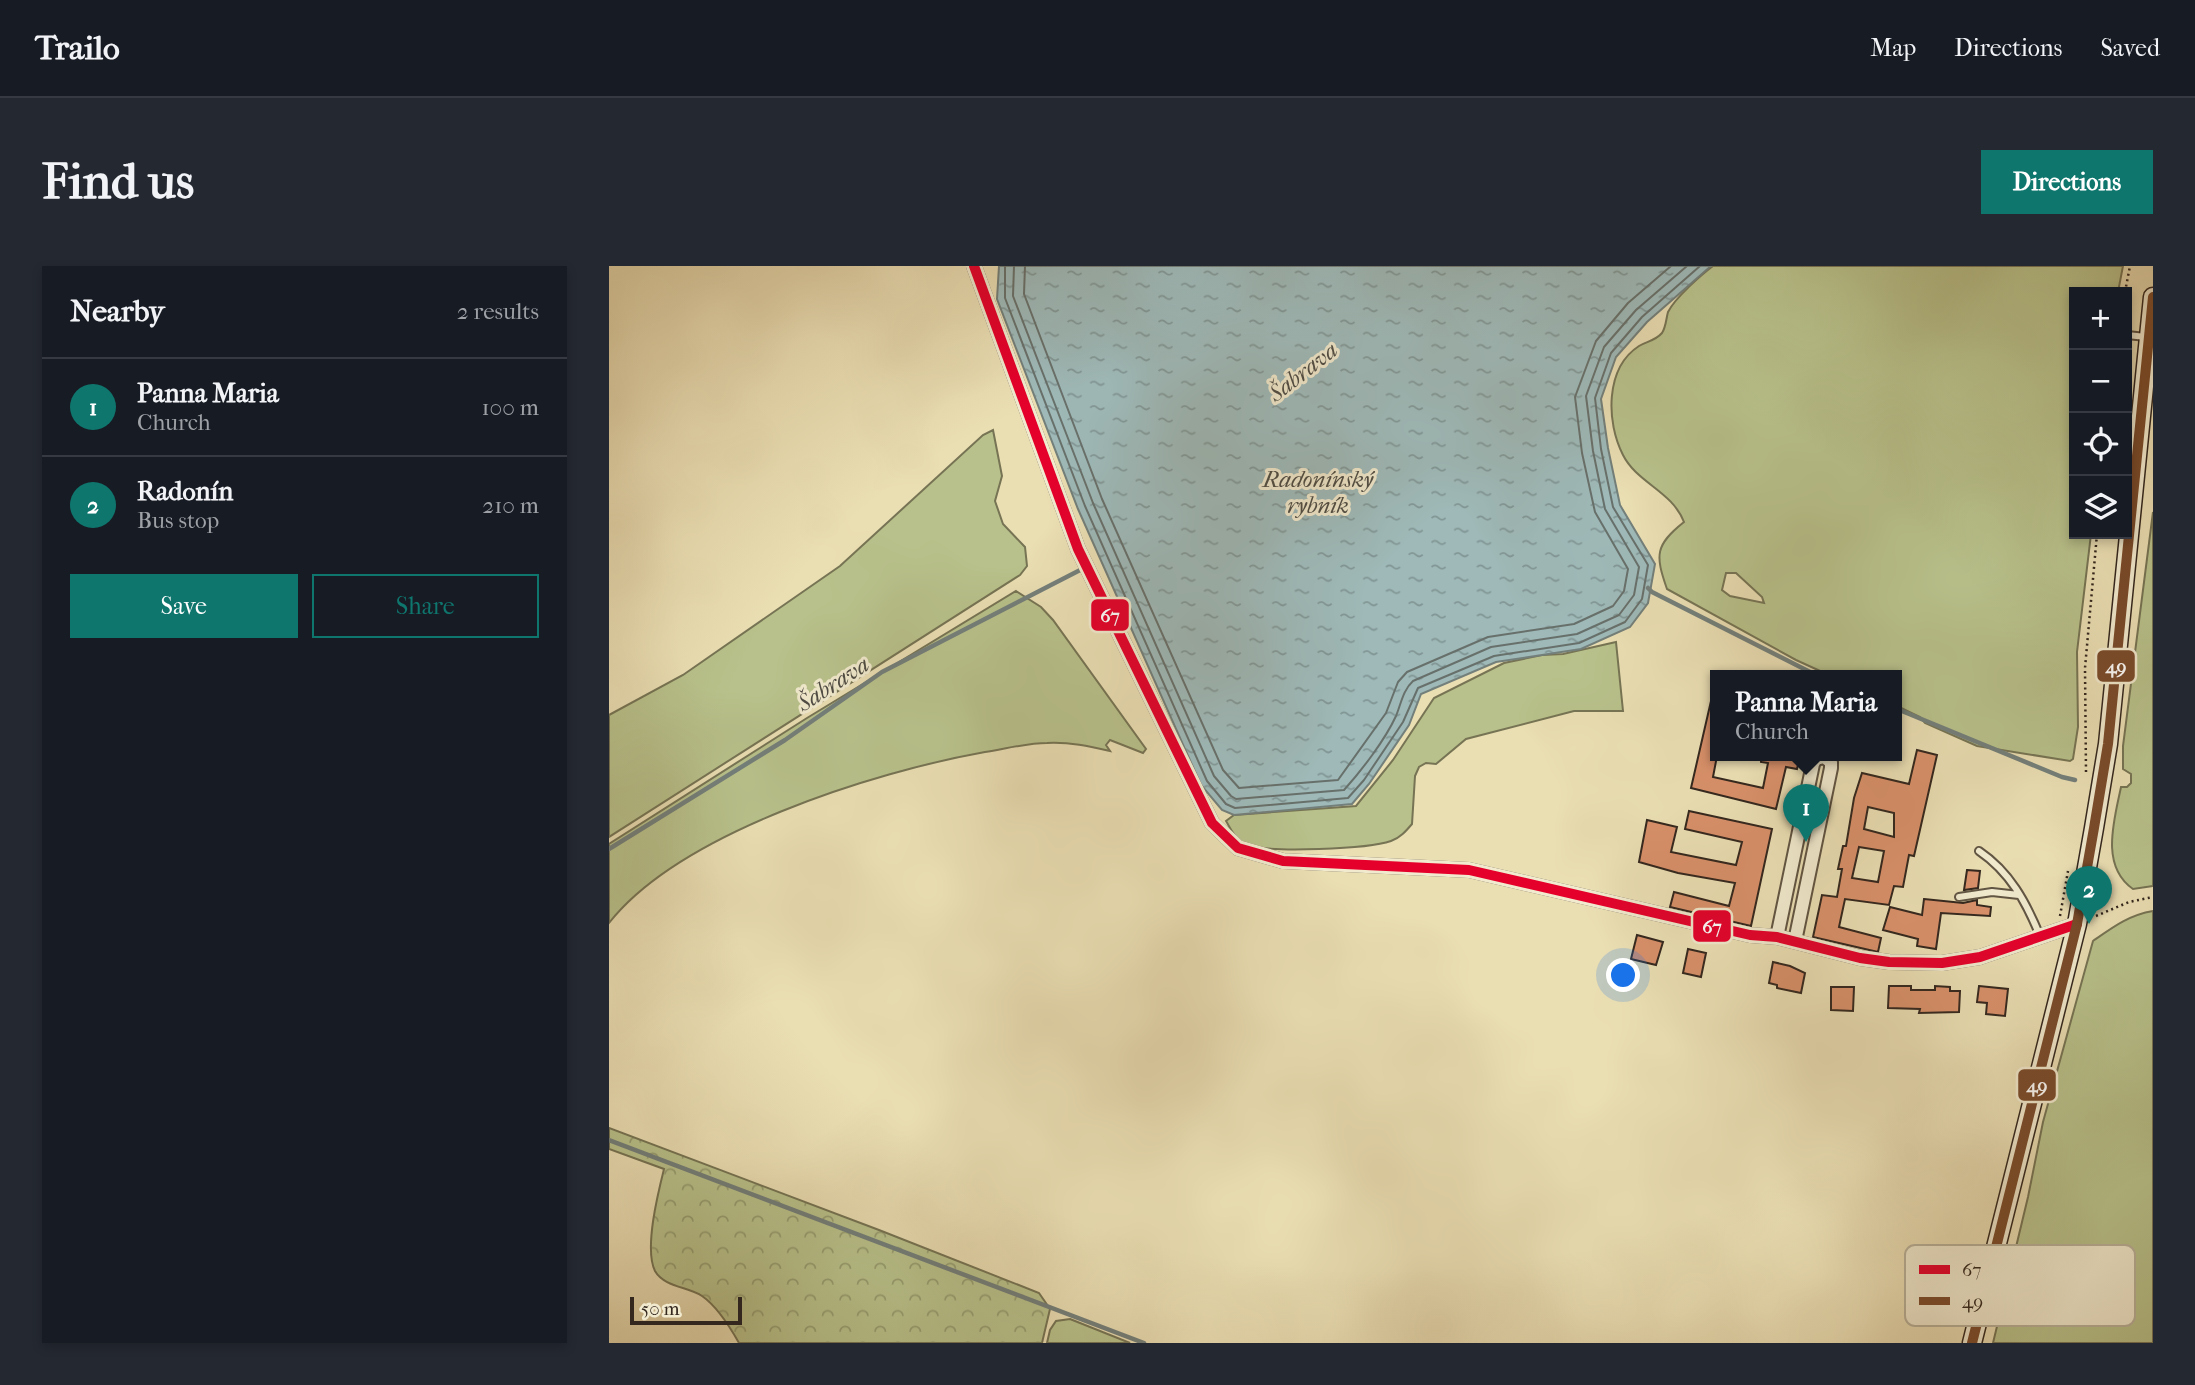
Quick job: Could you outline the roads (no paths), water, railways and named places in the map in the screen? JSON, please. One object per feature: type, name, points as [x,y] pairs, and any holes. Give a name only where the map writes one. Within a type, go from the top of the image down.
[{"type":"main road","points":[[1997,1245],[2077,924],[2108,744],[2153,297]]},
{"type":"main road","points":[[1972,1343],[1976,1326]]},
{"type":"street","points":[[974,266],[1078,549],[1212,823],[1238,848],[1283,860],[1469,870],[1750,935],[1777,937],[1860,958],[1889,962],[1929,963],[1971,959],[2077,924]]},
{"type":"street","points":[[1777,937],[1815,761]]},
{"type":"street","points":[[1795,941],[1831,768],[1830,761]]},
{"type":"lane","points":[[2132,335],[2149,337]]},
{"type":"lane","points":[[1979,851],[2008,875],[2040,936]]},
{"type":"lane","points":[[1959,897],[1992,892],[2019,895]]},
{"type":"water","name":"Radonínský rybník","points":[[999,266],[1711,266],[1647,322],[1616,357],[1601,399],[1620,505],[1655,564],[1648,603],[1630,627],[1581,649],[1496,662],[1421,694],[1409,725],[1352,804],[1234,815],[1222,810],[1201,785],[1078,509],[997,299]]},
{"type":"waterway","name":"Šabrava","points":[[609,849],[785,740],[882,672],[1086,567]]},
{"type":"waterway","points":[[1648,588],[1806,670]]},
{"type":"waterway","points":[[1902,711],[2075,780]]},
{"type":"waterway","points":[[609,1140],[1144,1343]]},
{"type":"place","name":"Panna Maria","points":[[1806,842]]},
{"type":"place","name":"Radonín","points":[[2089,924]]}]
